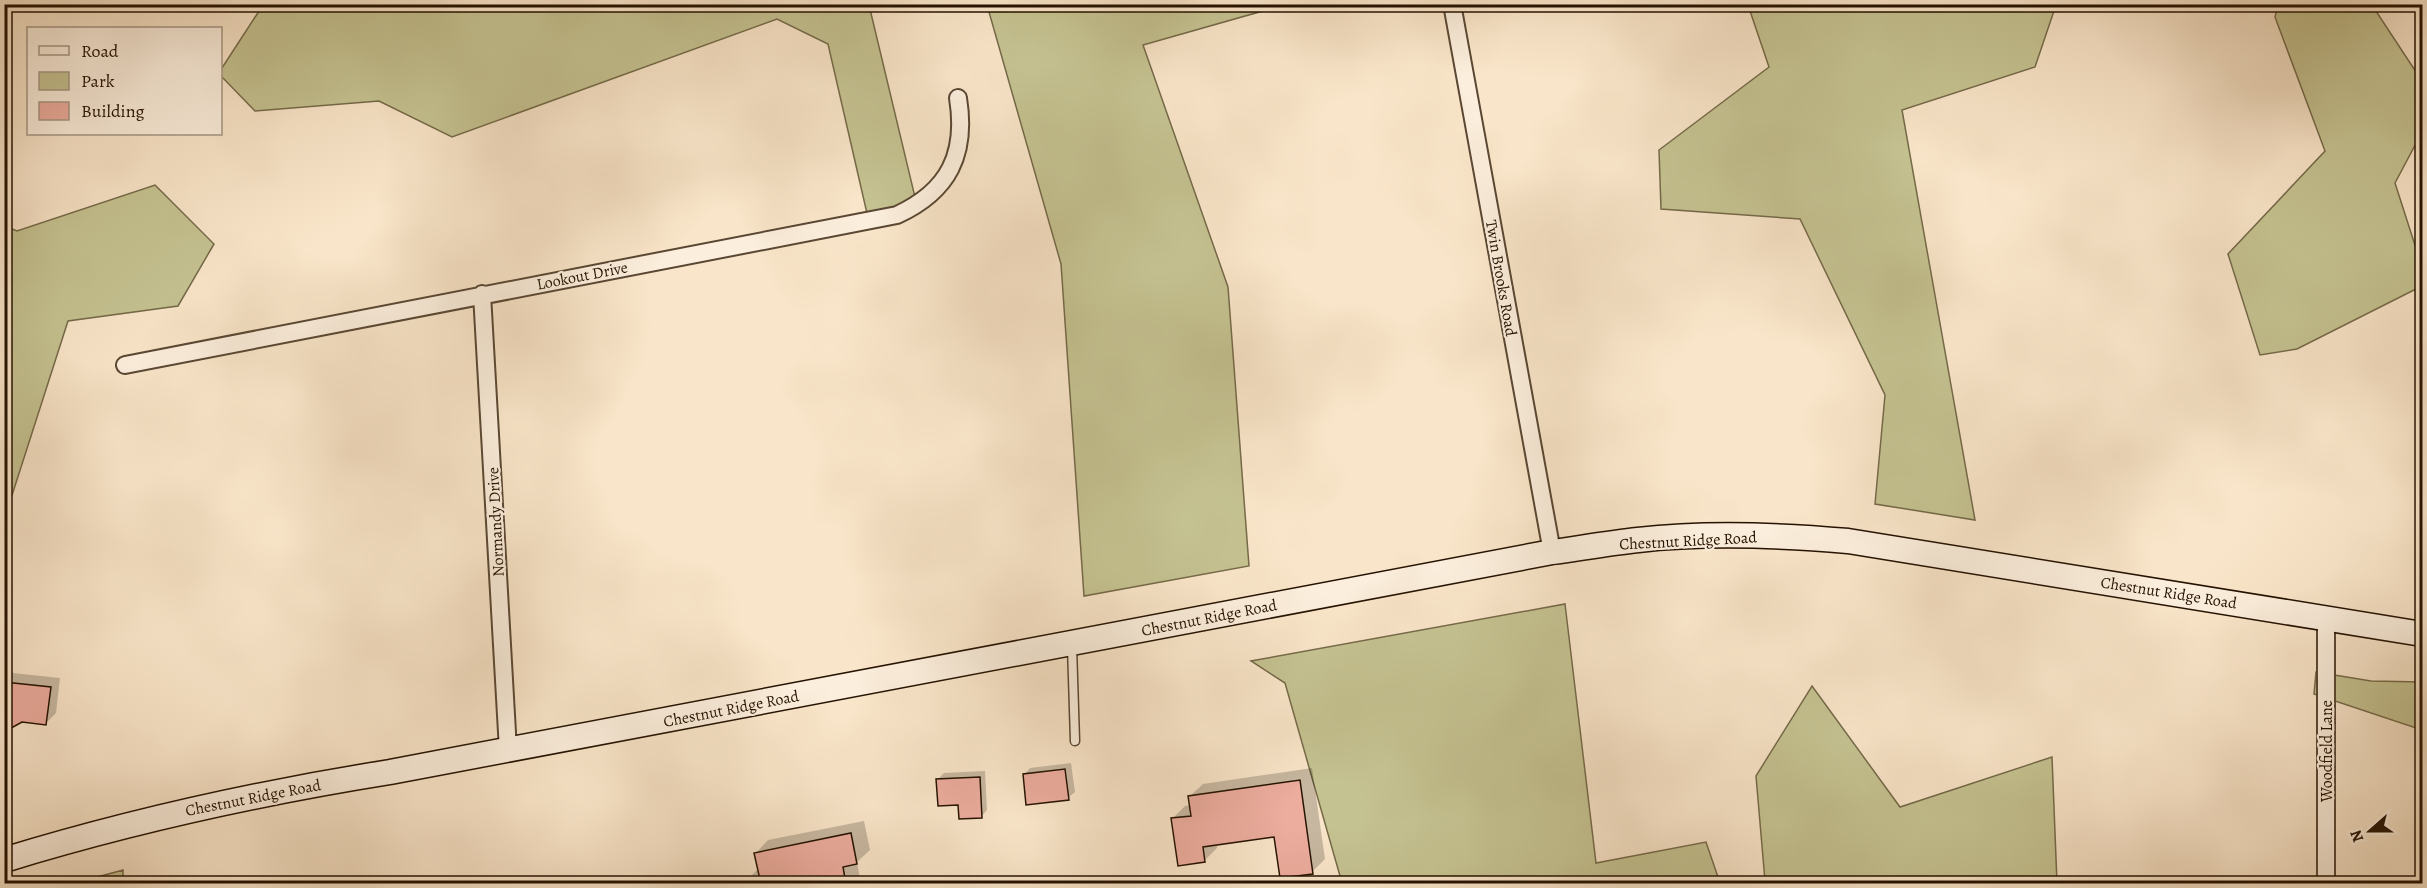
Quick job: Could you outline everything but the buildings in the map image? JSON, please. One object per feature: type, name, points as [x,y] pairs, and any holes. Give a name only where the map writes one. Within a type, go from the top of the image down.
[{"type":"main road","name":"Chestnut Ridge Road","points":[[4,860],[180,811],[299,787],[508,750],[1552,552],[1639,540],[1709,535],[1779,536],[1848,541],[2422,634]]},
{"type":"street","name":"Twin Brooks Road","points":[[1452,4],[1552,552]]},
{"type":"street","name":"Lookout Drive","points":[[125,365],[897,215],[916,206],[934,192],[948,174],[957,153],[961,135],[958,98]]},
{"type":"street","name":"Normandy Drive","points":[[482,294],[508,750]]},
{"type":"street","name":"Woodfield Lane","points":[[2326,618],[2326,884]]},
{"type":"lane","points":[[1072,643],[1075,741]]},
{"type":"green space","points":[[263,5],[869,5],[915,197],[869,222],[828,44],[777,19],[452,137],[379,101],[255,111],[222,77],[222,68]]},
{"type":"green space","points":[[987,5],[1284,5],[1143,45],[1228,287],[1249,566],[1084,596],[1061,264]]},
{"type":"green space","points":[[1748,5],[2056,5],[2035,67],[1902,110],[1975,520],[1875,504],[1885,395],[1800,219],[1661,209],[1659,150],[1769,67]]},
{"type":"green space","points":[[2278,5],[2372,5],[2422,81],[2422,132],[2395,183],[2422,267],[2422,286],[2297,349],[2260,355],[2228,254],[2325,151],[2275,17]]},
{"type":"green space","points":[[155,185],[214,244],[178,306],[68,321],[5,517],[5,226],[17,231]]},
{"type":"green space","points":[[1565,604],[1596,863],[1706,842],[1720,883],[1342,883],[1285,683],[1251,661]]},
{"type":"green space","points":[[2316,672],[2371,681],[2422,682],[2422,730],[2314,694]]},
{"type":"green space","points":[[1812,686],[1900,807],[2052,757],[2057,883],[1751,883],[1765,881],[1756,776]]},
{"type":"green space","points":[[123,870],[123,883],[75,883]]}]
